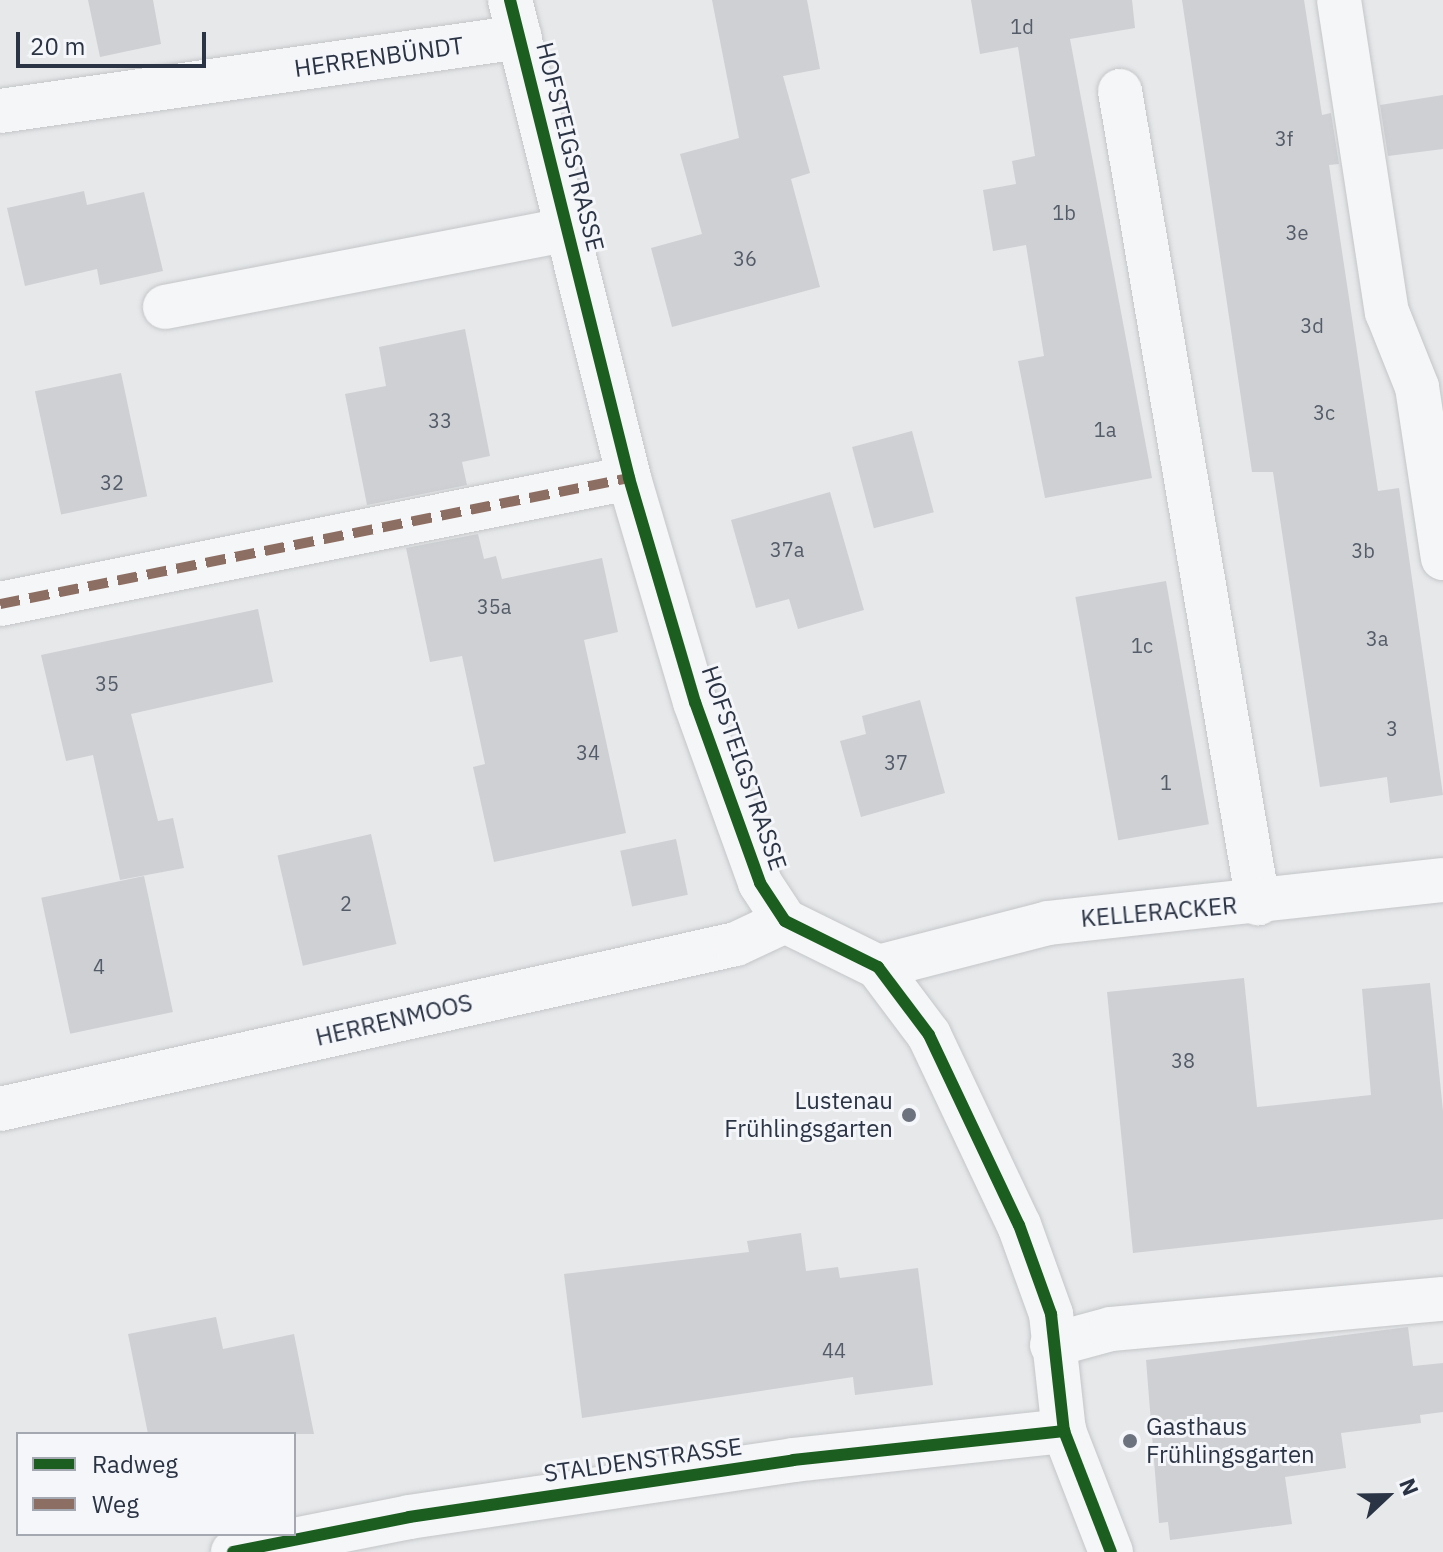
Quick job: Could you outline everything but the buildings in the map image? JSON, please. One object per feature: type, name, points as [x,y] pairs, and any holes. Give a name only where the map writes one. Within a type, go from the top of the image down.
[{"type":"street","points":[[1339,0],[1387,312],[1417,387],[1443,558]]},
{"type":"street","name":"HERRENBÜNDT","points":[[0,111],[515,18]]},
{"type":"street","name":"HOFSTEIGSTRASSE","points":[[515,18],[570,229],[629,478],[695,702],[760,883],[785,921]]},
{"type":"street","points":[[1120,91],[1258,903]]},
{"type":"street","points":[[165,307],[570,229]]},
{"type":"street","points":[[0,604],[629,478]]},
{"type":"street","name":"KELLERACKER","points":[[878,967],[1048,923],[1258,903],[1443,880]]},
{"type":"street","points":[[785,921],[878,967],[929,1035],[993,1168],[1051,1314],[1052,1345],[1064,1431],[1111,1552]]},
{"type":"street","name":"HERRENMOOS","points":[[0,1109],[736,944],[785,921]]},
{"type":"street","points":[[1052,1345],[1111,1329],[1443,1299]]},
{"type":"street","name":"STALDENSTRASSE","points":[[233,1552],[409,1517],[793,1460],[1064,1431]]},
{"type":"marked path","points":[[0,604],[629,478]]},
{"type":"cycle path","points":[[510,0],[629,478],[695,702],[760,883],[785,921],[878,967],[929,1035],[1019,1225],[1051,1314],[1064,1431],[1111,1552]]},
{"type":"cycle path","points":[[233,1552],[409,1517],[793,1460],[1064,1431]]},
{"type":"place","name":"Lustenau Frühlingsgarten","points":[[909,1115]]},
{"type":"place","name":"Gasthaus Frühlingsgarten","points":[[1130,1441]]}]
